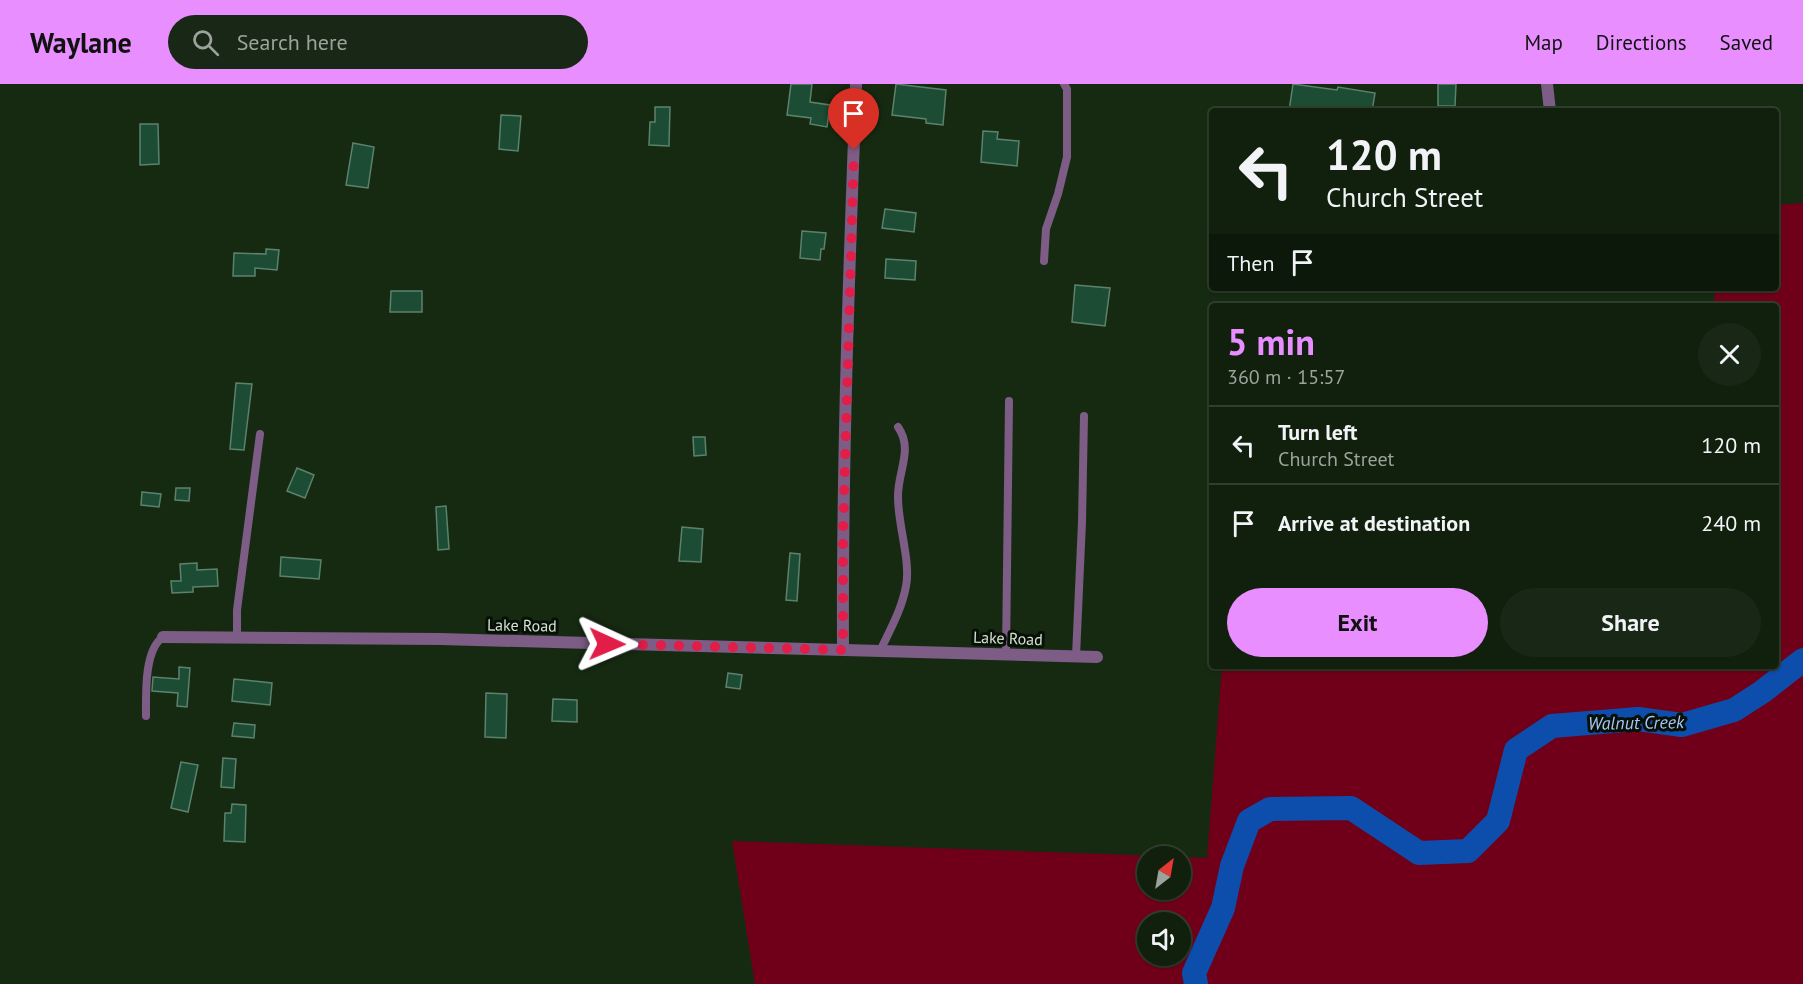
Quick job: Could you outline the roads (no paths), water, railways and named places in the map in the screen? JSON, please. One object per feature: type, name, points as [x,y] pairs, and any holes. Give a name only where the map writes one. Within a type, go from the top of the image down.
[{"type":"street","points":[[843,650],[848,329],[856,84]]},
{"type":"street","points":[[1547,84],[1550,108]]},
{"type":"street","name":"Lake Road","points":[[162,637],[441,639],[1097,657]]},
{"type":"lane","points":[[1044,261],[1046,229],[1067,157],[1067,89],[1064,84]]},
{"type":"lane","points":[[1005,654],[1009,401]]},
{"type":"lane","points":[[1076,656],[1084,416]]},
{"type":"lane","points":[[880,651],[902,603],[908,570],[901,535],[898,496],[906,450],[904,436],[898,427]]},
{"type":"lane","points":[[237,638],[237,610],[260,434]]},
{"type":"lane","points":[[146,716],[147,672],[156,641],[162,637]]},
{"type":"waterway","name":"Walnut Creek","points":[[1196,984],[1194,973],[1223,908],[1232,866],[1249,821],[1270,809],[1351,808],[1419,853],[1468,851],[1498,821],[1516,750],[1552,726],[1638,719],[1682,725],[1734,710],[1762,692],[1803,660]]}]
